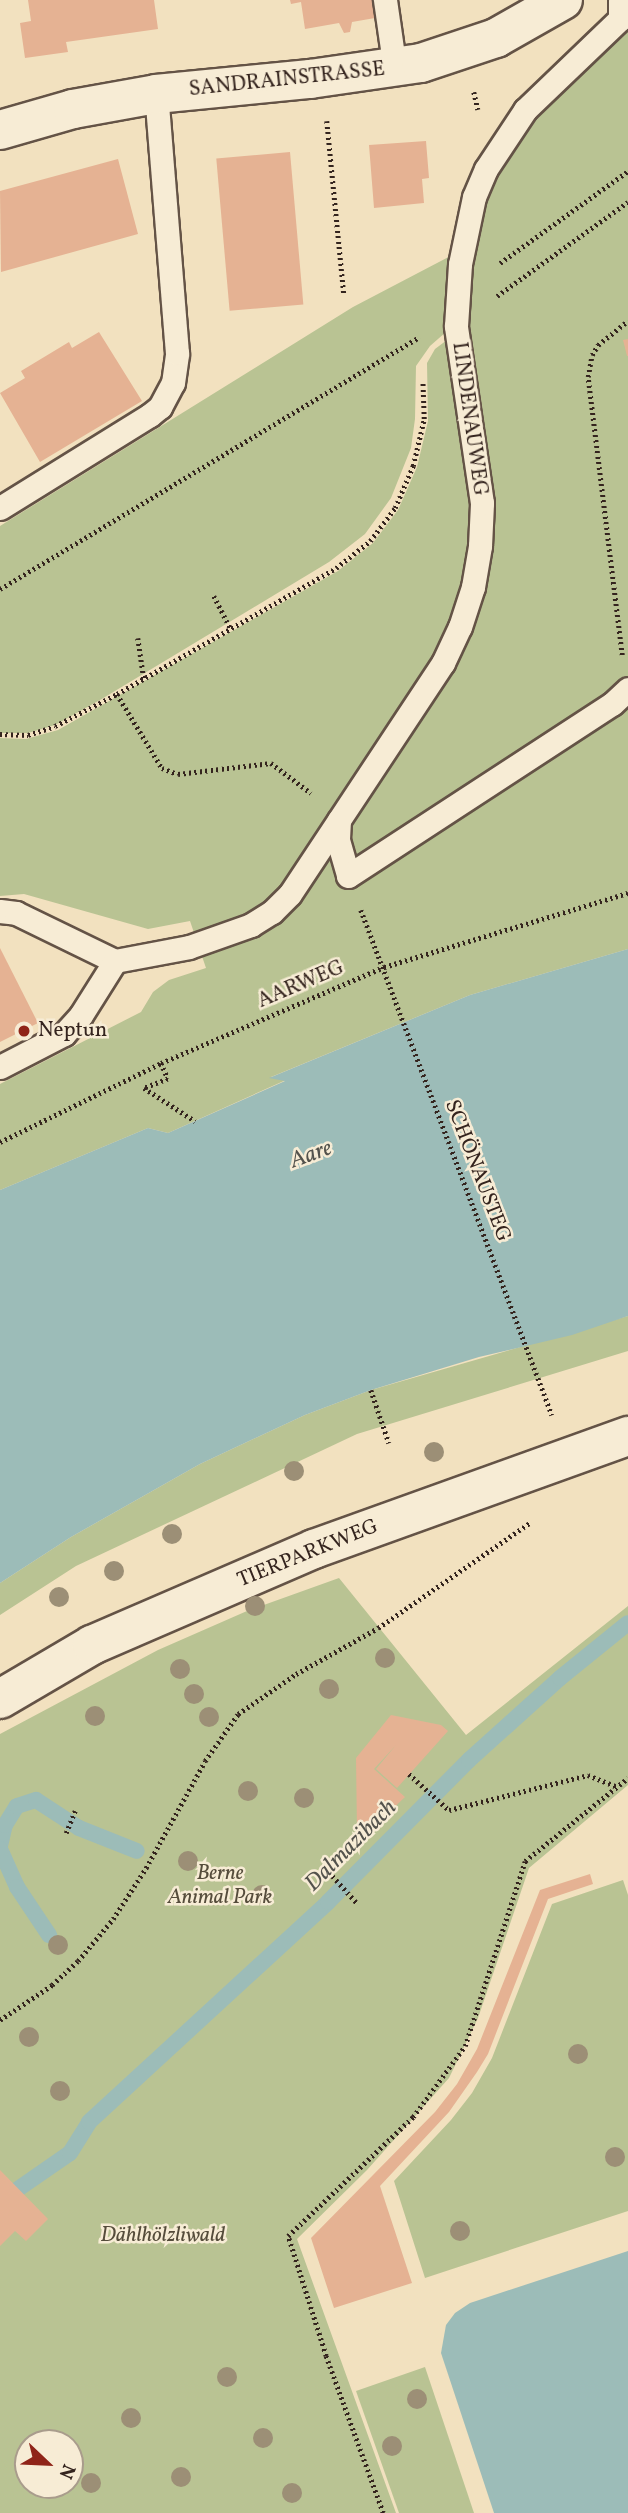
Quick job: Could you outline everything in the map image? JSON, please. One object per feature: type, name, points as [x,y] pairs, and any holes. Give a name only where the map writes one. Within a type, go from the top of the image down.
[{"type":"street","name":"SANDRAINSTRASSE","points":[[0,130],[73,108],[156,94],[395,69],[471,48],[563,0]]},
{"type":"street","name":"TIERPARKWEG","points":[[0,1699],[92,1645],[314,1549],[628,1436]]},
{"type":"lane","points":[[385,0],[395,69]]},
{"type":"lane","name":"LINDENAUWEG","points":[[115,961],[189,947],[251,925],[272,912],[290,894],[443,663],[460,627],[473,587],[480,546],[482,503],[456,326],[466,231],[474,197],[486,169],[525,110],[620,19],[620,0]]},
{"type":"lane","points":[[0,508],[150,415],[160,407],[173,383],[177,353],[156,94]]},
{"type":"lane","points":[[340,818],[338,840],[348,876],[612,704],[627,690]]},
{"type":"lane","points":[[0,911],[16,913],[115,961],[81,1015],[64,1034],[0,1067]]},
{"type":"path","points":[[326,111],[344,294]]},
{"type":"path","points":[[0,589],[414,342],[488,272],[628,171]]},
{"type":"path","points":[[0,734],[28,735],[55,726],[117,694],[336,568],[370,541],[395,508],[414,466],[424,419],[423,364],[432,348],[456,326],[628,202]]},
{"type":"path","points":[[627,690],[588,377],[592,355],[598,345],[628,321]]},
{"type":"path","points":[[214,596],[231,630]]},
{"type":"path","points":[[138,638],[144,679]]},
{"type":"path","points":[[117,694],[162,768],[178,774],[271,763],[340,818]]},
{"type":"path","points":[[348,876],[384,967]]},
{"type":"path","name":"AARWEG","points":[[0,1142],[161,1063],[384,967],[628,894]]},
{"type":"path","name":"SCHÖNAUSTEG","points":[[384,967],[546,1396]]},
{"type":"path","points":[[161,1063],[168,1079],[144,1088],[195,1121]]},
{"type":"path","points":[[372,1390],[389,1443]]},
{"type":"path","points":[[0,2020],[52,1984],[97,1939],[146,1868],[192,1781],[238,1714],[268,1692],[371,1632],[533,1520]]},
{"type":"path","points":[[409,1774],[449,1810],[588,1775],[617,1787]]},
{"type":"path","points":[[383,2513],[326,2356],[288,2236],[413,2117],[465,2046],[525,1861],[628,1778]]},
{"type":"path","points":[[66,1833],[75,1811]]},
{"type":"path","points":[[329,1871],[358,1903]]},
{"type":"green space","points":[[628,0],[628,949],[470,995],[271,1077],[286,1080],[168,1133],[148,1128],[0,1190],[0,1084],[141,1012],[153,992],[169,980],[206,968],[190,921],[148,929],[24,894],[0,896],[0,738],[26,739],[58,730],[338,571],[373,543],[398,510],[417,467],[428,421],[427,363],[435,349],[467,325],[464,297],[489,171]]},
{"type":"green space","points":[[460,251],[454,325],[430,346],[416,366],[415,419],[411,448],[391,498],[365,534],[329,562],[55,725],[28,733],[0,733],[0,526],[353,307]]},
{"type":"green space","points":[[628,1316],[628,1351],[357,1434],[76,1566],[0,1615],[0,1583],[71,1537],[200,1464],[305,1415],[371,1390]]},
{"type":"green space","name":"Berne Animal Park","points":[[339,1578],[466,1735],[628,1606],[628,1785],[529,1868],[478,2018],[449,2078],[367,2170],[297,2239],[396,2513],[0,2513],[0,1734],[158,1650],[247,1611]]},
{"type":"green space","points":[[623,1880],[628,1895],[628,2211],[425,2278],[394,2181],[451,2120],[472,2093],[492,2058],[552,1904]]},
{"type":"green space","points":[[425,2367],[474,2513],[399,2513],[356,2391]]},
{"type":"water","name":"Aare","points":[[628,949],[628,1316],[572,1335],[479,1357],[371,1390],[305,1415],[200,1464],[71,1537],[0,1583],[0,1190],[148,1128],[168,1133],[285,1081],[269,1078],[470,995]]},
{"type":"water","points":[[628,2251],[628,2513],[494,2513],[441,2353],[446,2325],[455,2313],[470,2303]]},
{"type":"building","points":[[28,0],[154,0],[158,29],[66,42],[68,52],[25,58],[20,23],[31,21]]},
{"type":"building","points":[[290,0],[372,0],[375,18],[352,22],[350,32],[344,33],[339,23],[305,29],[301,2],[291,4]]},
{"type":"building","points":[[426,141],[429,178],[422,179],[424,203],[374,208],[369,145]]},
{"type":"building","points":[[290,152],[303,304],[230,311],[216,158]]},
{"type":"building","points":[[118,159],[138,234],[1,272],[0,191]]},
{"type":"building","points":[[99,332],[142,401],[40,462],[0,393],[25,378],[21,371],[69,342],[72,348]]},
{"type":"building","points":[[628,339],[628,356],[627,356],[623,340]]},
{"type":"building","points":[[0,948],[38,1023],[0,1042]]},
{"type":"building","points":[[391,1715],[441,1725],[448,1731],[397,1788],[376,1769],[396,1745],[374,1769],[405,1797],[362,1838],[357,1832],[356,1758]]},
{"type":"building","points":[[590,1874],[593,1884],[548,1899],[488,2054],[449,2112],[380,2186],[412,2283],[334,2308],[311,2238],[435,2112],[457,2084],[477,2049],[540,1890]]},
{"type":"building","points":[[0,2170],[48,2219],[26,2241],[15,2231],[0,2246]]},
{"type":"waterway","name":"Dalmazibach","points":[[18,2189],[70,2153],[89,2122],[328,1902],[469,1760],[560,1678],[628,1623]]},
{"type":"waterway","points":[[0,1846],[5,1825],[17,1806],[36,1800],[79,1828],[137,1851]]},
{"type":"waterway","points":[[0,1849],[17,1887],[49,1935]]},
{"type":"place","name":"Neptun","points":[[24,1031]]},
{"type":"park label","name":"Dählhölzliwald","points":[[163,2236]]}]
